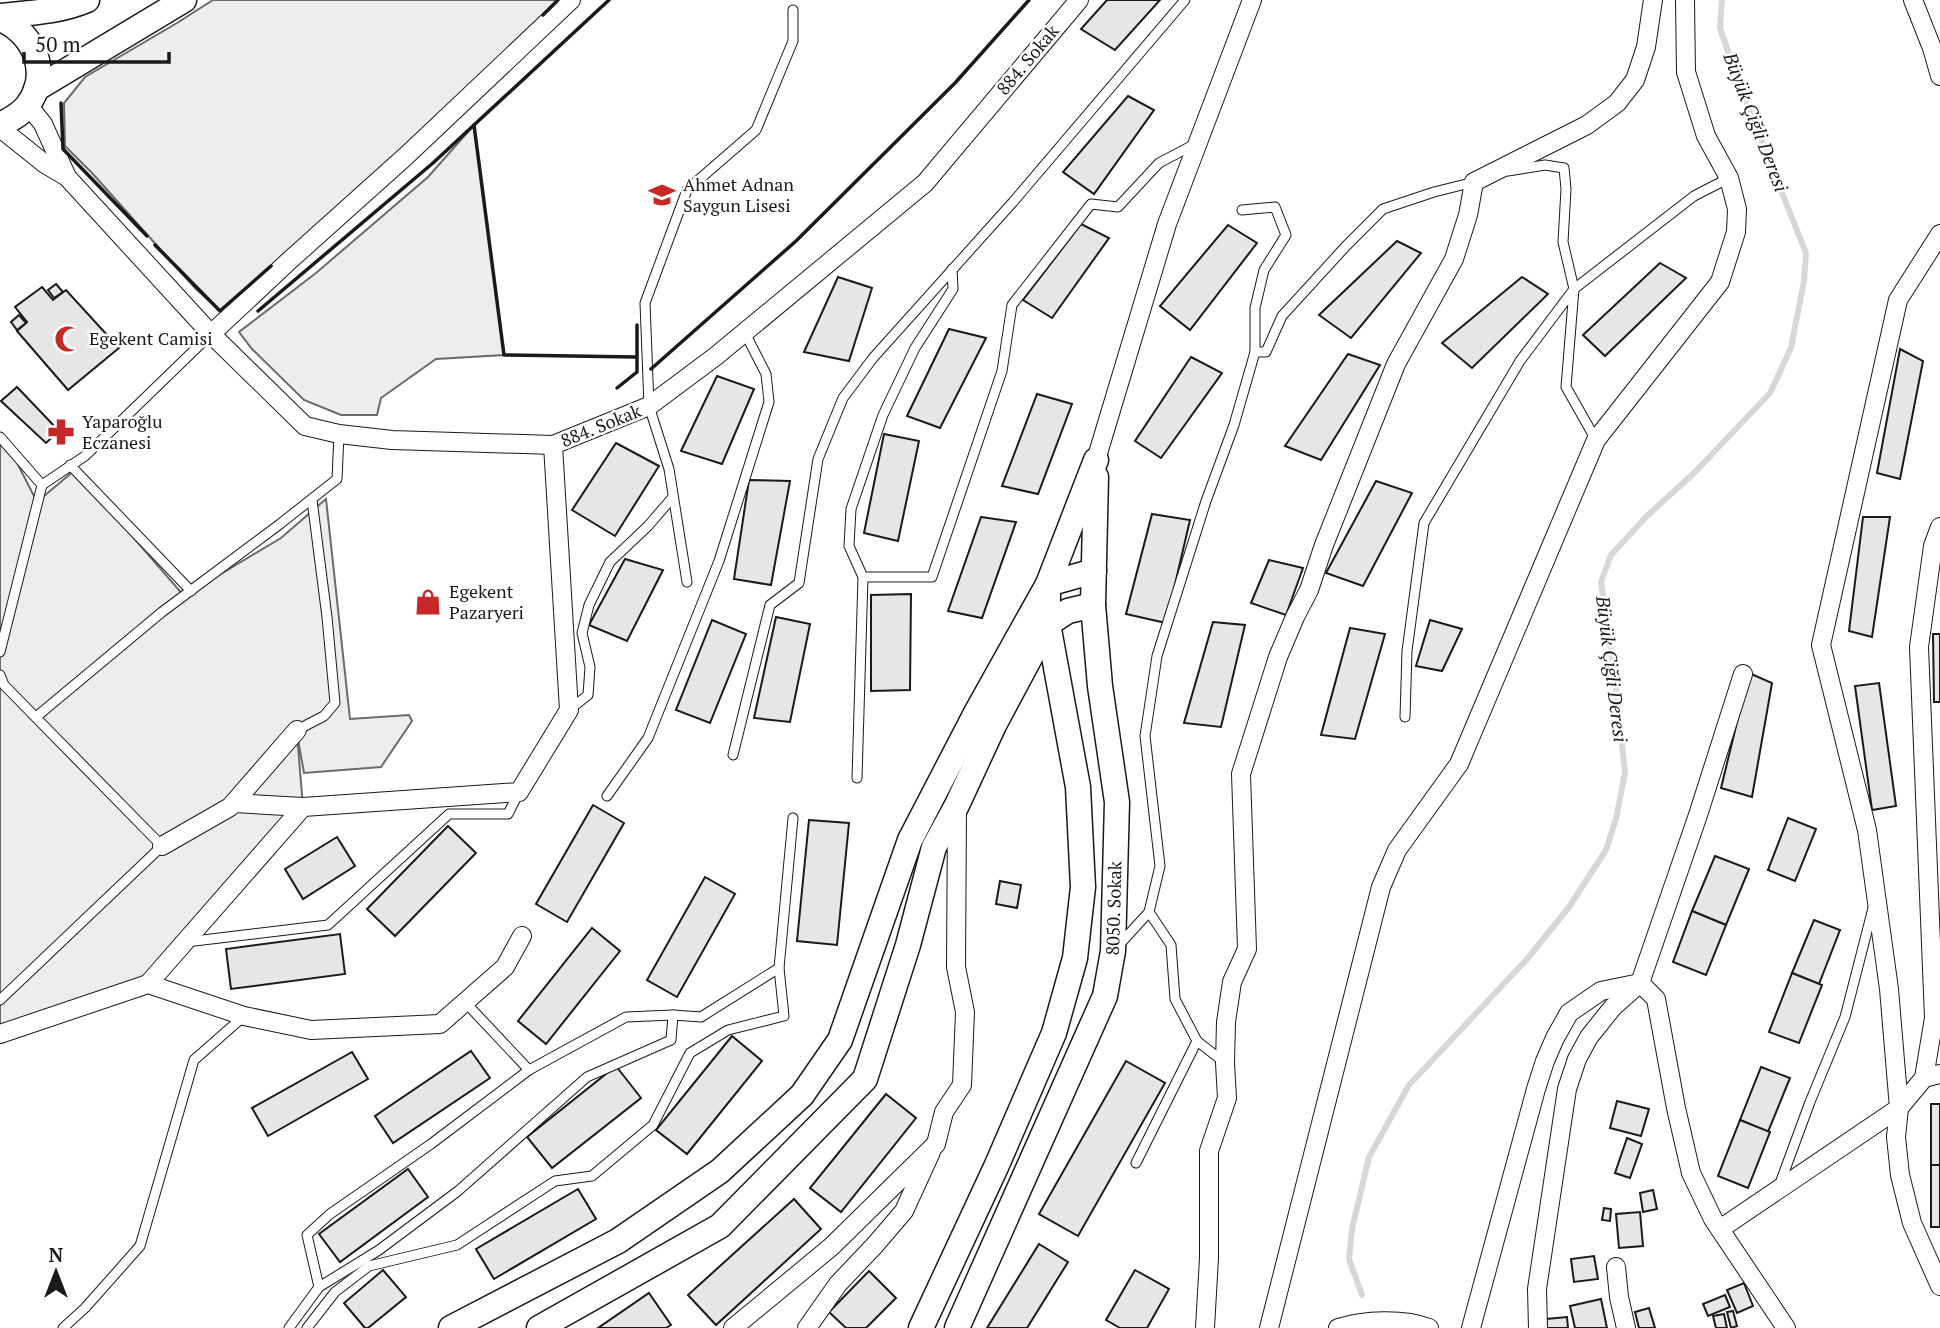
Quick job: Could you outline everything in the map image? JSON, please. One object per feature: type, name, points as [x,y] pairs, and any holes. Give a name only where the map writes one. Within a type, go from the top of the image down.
[{"type":"street","points":[[0,17],[48,11],[87,0]]},
{"type":"street","points":[[0,126],[15,118],[32,97],[184,0]]},
{"type":"street","points":[[211,334],[406,156],[571,0]]},
{"type":"street","name":"884. Sokak","points":[[32,97],[67,177],[211,334],[304,426],[340,434],[393,440],[553,445],[649,406],[745,332],[925,183],[1079,0]]},
{"type":"street","points":[[450,1328],[618,1241],[720,1171],[802,1095],[840,1040],[910,840],[977,711],[1048,584],[1096,460],[1167,224],[1252,0]]},
{"type":"street","points":[[1205,1328],[1209,1258],[1209,1151],[1227,1098],[1226,1022],[1232,982],[1247,949],[1241,774],[1278,657],[1309,590],[1324,545],[1396,364],[1454,259],[1468,215],[1474,182],[1587,125],[1617,103],[1635,80],[1646,47],[1653,0]]},
{"type":"street","points":[[1269,1328],[1381,887],[1397,850],[1459,764],[1596,440],[1720,282],[1736,232],[1737,209],[1729,178],[1706,136],[1686,72],[1685,0]]},
{"type":"street","points":[[1913,0],[1940,76]]},
{"type":"street","points":[[0,17],[26,36],[36,52],[39,70],[32,97]]},
{"type":"street","name":"884. Sokak","points":[[0,126],[45,164],[67,177]]},
{"type":"street","points":[[1940,234],[1898,300],[1821,645],[1867,830],[1889,989],[1899,1108],[1896,1138],[1900,1175],[1913,1223],[1940,1286]]},
{"type":"street","points":[[234,803],[303,807],[519,792],[569,710],[553,445]]},
{"type":"street","name":"8050. Sokak","points":[[957,1328],[1105,996],[1113,951],[1117,802],[1100,687],[1093,606],[1096,460]]},
{"type":"street","points":[[1720,1229],[1899,1108],[1932,1076],[1934,1017],[1919,647],[1933,546],[1940,527]]},
{"type":"street","points":[[1048,584],[1094,571]]},
{"type":"street","name":"8050. Sokak","points":[[921,1328],[996,1167],[1054,1033],[1075,958],[1083,887],[1078,787],[1048,624],[1048,584]]},
{"type":"street","points":[[539,1328],[720,1226],[865,1079],[908,945],[934,848],[994,725],[1048,624],[1068,611],[1093,606]]},
{"type":"street","points":[[1538,1328],[1537,1289],[1567,1089],[1577,1059],[1589,1037],[1614,1007],[1640,984],[1743,674]]},
{"type":"street","points":[[162,846],[234,803],[297,730]]},
{"type":"street","points":[[807,1328],[838,1284],[904,1211],[936,1143],[944,1112],[962,1085],[965,1012],[956,967],[957,805]]},
{"type":"street","points":[[0,1034],[148,984],[303,807]]},
{"type":"street","points":[[148,984],[244,1016],[311,1030],[440,1024],[505,967],[522,936]]},
{"type":"street","points":[[1640,984],[1656,999],[1691,1173],[1713,1219],[1786,1328]]},
{"type":"street","points":[[1471,1328],[1536,1089],[1555,1038],[1569,1013],[1601,990],[1640,984]]},
{"type":"street","points":[[733,1328],[831,1247],[936,1143]]},
{"type":"street","points":[[1616,1267],[1626,1328]]},
{"type":"street","points":[[1338,1328],[1414,1323],[1429,1328]]},
{"type":"lane","points":[[733,755],[770,605],[799,583],[818,458],[843,398],[873,358],[1021,192],[1185,0]]},
{"type":"lane","points":[[687,582],[668,469],[649,406],[645,303],[687,190],[756,130],[793,41],[793,10]]},
{"type":"lane","points":[[863,577],[932,578],[1002,371],[1012,305],[1091,204],[1118,206],[1158,163],[1198,142]]},
{"type":"lane","points":[[1255,352],[1266,352],[1282,316],[1383,209],[1434,192],[1523,169],[1545,165],[1564,168],[1566,189],[1563,242],[1574,289],[1566,387],[1596,440]]},
{"type":"lane","points":[[1405,717],[1407,651],[1424,523],[1520,360],[1574,289],[1693,196],[1729,178]]},
{"type":"lane","points":[[1113,951],[1149,912],[1160,866],[1145,736],[1157,656],[1206,501],[1234,425],[1255,352],[1255,308],[1264,270],[1286,235],[1275,207],[1242,210]]},
{"type":"lane","points":[[858,778],[863,577],[849,546],[851,509],[883,415],[915,348],[953,289],[952,269]]},
{"type":"lane","points":[[607,796],[648,738],[653,726],[719,561],[769,402],[766,374],[745,332]]},
{"type":"lane","points":[[0,652],[42,485],[85,456],[211,334]]},
{"type":"lane","points":[[36,717],[162,612],[337,479],[340,434]]},
{"type":"lane","points":[[0,437],[42,485]]},
{"type":"lane","points":[[70,465],[191,591]]},
{"type":"lane","points":[[569,710],[588,695],[590,667],[582,633],[589,605],[610,562],[648,526],[673,497]]},
{"type":"lane","points":[[297,730],[324,716],[335,702],[312,500]]},
{"type":"lane","points":[[0,675],[2,687],[36,717],[162,846],[0,1000]]},
{"type":"lane","points":[[185,943],[328,925],[449,814],[508,814],[519,792]]},
{"type":"lane","points":[[307,1328],[335,1292],[369,1266],[457,1245],[555,1181],[592,1176],[653,1125],[690,1053],[728,1030],[784,1016],[779,968],[793,818]]},
{"type":"lane","points":[[1778,1189],[1845,1017],[1876,896]]},
{"type":"lane","points":[[1149,912],[1171,945],[1175,999],[1197,1041],[1225,1063]]},
{"type":"lane","points":[[319,1287],[307,1234],[330,1214],[529,1070],[626,1017],[701,1017],[779,968]]},
{"type":"lane","points":[[465,1002],[529,1070]]},
{"type":"lane","points":[[289,1328],[319,1287],[379,1250],[458,1191],[587,1077],[671,1040],[673,1015]]},
{"type":"lane","points":[[63,1328],[85,1308],[140,1246],[194,1060],[244,1016]]},
{"type":"lane","points":[[1136,1163],[1197,1041]]},
{"type":"shaded area","points":[[213,0],[558,0],[506,54],[220,311],[195,288],[65,146],[64,103],[85,77]]},
{"type":"shaded area","points":[[474,125],[504,355],[436,359],[381,398],[377,415],[341,415],[304,400],[252,349],[239,332],[316,273],[428,177]]},
{"type":"shaded area","points":[[0,437],[9,447],[37,502],[75,470],[184,596],[281,538],[326,499],[350,719],[409,715],[412,721],[381,767],[304,773],[297,734],[303,807],[138,986],[0,1033]]},
{"type":"building","points":[[1107,0],[1160,0],[1115,50],[1081,29]]},
{"type":"building","points":[[1128,96],[1154,110],[1094,194],[1063,172]]},
{"type":"building","points":[[1081,224],[1109,238],[1052,318],[1023,300]]},
{"type":"building","points":[[1228,225],[1257,243],[1190,330],[1160,306]]},
{"type":"building","points":[[1397,241],[1421,253],[1351,338],[1319,315]]},
{"type":"building","points":[[1660,263],[1686,278],[1605,356],[1583,335]]},
{"type":"building","points":[[838,277],[872,288],[849,361],[804,352]]},
{"type":"building","points":[[1522,277],[1548,294],[1472,368],[1442,343]]},
{"type":"building","points":[[56,284],[63,292],[54,298],[48,290]]},
{"type":"building","name":"Egekent Camisi","points":[[42,287],[53,300],[66,290],[119,348],[68,390],[17,331],[27,322],[15,307]]},
{"type":"building","points":[[19,315],[26,323],[17,330],[11,322]]},
{"type":"building","points":[[949,329],[986,338],[940,428],[907,416]]},
{"type":"building","points":[[1900,349],[1923,361],[1900,479],[1877,473]]},
{"type":"building","points":[[1348,354],[1380,365],[1321,460],[1285,446]]},
{"type":"building","points":[[1191,357],[1222,373],[1161,458],[1135,441]]},
{"type":"building","points":[[717,376],[754,389],[722,464],[681,451]]},
{"type":"building","points":[[17,387],[59,431],[46,443],[1,401]]},
{"type":"building","points":[[1037,394],[1072,404],[1038,494],[1002,486]]},
{"type":"building","points":[[884,434],[919,441],[898,541],[864,533]]},
{"type":"building","points":[[616,443],[659,466],[615,536],[572,510]]},
{"type":"building","points":[[749,480],[790,481],[771,585],[734,579]]},
{"type":"building","points":[[1376,481],[1412,493],[1363,586],[1326,573]]},
{"type":"building","points":[[1152,514],[1190,520],[1166,623],[1126,614]]},
{"type":"building","points":[[981,517],[1016,522],[982,618],[948,611]]},
{"type":"building","points":[[1863,517],[1890,517],[1872,637],[1849,631]]},
{"type":"building","points":[[625,559],[663,570],[627,641],[589,625]]},
{"type":"building","points":[[1269,560],[1303,568],[1286,615],[1251,603]]},
{"type":"building","points":[[911,594],[910,690],[871,691],[871,595]]},
{"type":"building","points":[[776,617],[810,624],[790,722],[754,718]]},
{"type":"building","points":[[712,620],[746,634],[710,723],[676,710]]},
{"type":"building","points":[[1430,620],[1462,629],[1442,671],[1416,666]]},
{"type":"building","points":[[1213,622],[1245,625],[1221,727],[1184,723]]},
{"type":"building","points":[[1350,628],[1385,634],[1355,739],[1321,735]]},
{"type":"building","points":[[1933,634],[1940,634],[1940,702],[1934,702]]},
{"type":"building","points":[[1749,673],[1772,683],[1752,797],[1721,788]]},
{"type":"building","points":[[1879,683],[1896,806],[1872,810],[1855,686]]},
{"type":"building","points":[[593,805],[624,823],[567,922],[536,904]]},
{"type":"building","points":[[1788,818],[1816,829],[1795,881],[1768,870]]},
{"type":"building","points":[[809,820],[849,823],[837,945],[797,941]]},
{"type":"building","points":[[448,826],[476,853],[395,936],[367,909]]},
{"type":"building","points":[[337,837],[355,866],[303,899],[285,869]]},
{"type":"building","points":[[1715,856],[1749,869],[1726,925],[1692,911]]},
{"type":"building","points":[[705,877],[735,894],[677,997],[647,980]]},
{"type":"building","points":[[1000,881],[1021,885],[1017,908],[996,904]]},
{"type":"building","points":[[1692,911],[1726,925],[1706,975],[1673,962]]},
{"type":"building","points":[[1814,920],[1840,930],[1819,984],[1792,973]]},
{"type":"building","points":[[592,928],[620,951],[546,1044],[518,1021]]},
{"type":"building","points":[[340,934],[345,974],[231,989],[226,949]]},
{"type":"building","points":[[1792,973],[1822,985],[1799,1043],[1769,1032]]},
{"type":"building","points":[[732,1036],[762,1061],[687,1154],[656,1130]]},
{"type":"building","points":[[471,1051],[490,1078],[393,1143],[375,1116]]},
{"type":"building","points":[[352,1052],[368,1079],[268,1136],[252,1108]]},
{"type":"building","points":[[1126,1061],[1165,1083],[1078,1236],[1039,1214]]},
{"type":"building","points":[[616,1066],[641,1098],[552,1168],[527,1137]]},
{"type":"building","points":[[1761,1067],[1790,1078],[1768,1132],[1740,1120]]},
{"type":"building","points":[[886,1094],[916,1118],[841,1212],[810,1188]]},
{"type":"building","points":[[1617,1101],[1649,1109],[1641,1136],[1610,1128]]},
{"type":"building","points":[[1931,1104],[1940,1104],[1940,1165],[1931,1165]]},
{"type":"building","points":[[1740,1120],[1770,1132],[1748,1188],[1718,1176]]},
{"type":"building","points":[[1627,1138],[1642,1144],[1630,1178],[1615,1173]]},
{"type":"building","points":[[1931,1165],[1940,1165],[1940,1227],[1931,1227]]},
{"type":"building","points":[[408,1169],[428,1197],[340,1262],[319,1234]]},
{"type":"building","points":[[578,1189],[596,1219],[494,1279],[476,1249]]},
{"type":"building","points":[[1653,1190],[1657,1209],[1643,1212],[1640,1193]]},
{"type":"building","points":[[794,1199],[821,1229],[716,1325],[688,1295]]},
{"type":"building","points":[[1604,1208],[1611,1209],[1610,1221],[1602,1220]]},
{"type":"building","points":[[1640,1212],[1643,1246],[1619,1248],[1616,1214]]},
{"type":"building","points":[[1039,1244],[1068,1262],[1027,1328],[987,1328]]},
{"type":"building","points":[[1594,1256],[1598,1279],[1574,1282],[1571,1259]]},
{"type":"building","points":[[383,1270],[406,1297],[365,1328],[344,1303]]},
{"type":"building","points":[[1135,1270],[1169,1289],[1147,1328],[1120,1328],[1106,1320]]},
{"type":"building","points":[[869,1271],[896,1298],[866,1328],[846,1328],[829,1312]]},
{"type":"building","points":[[1744,1283],[1753,1306],[1737,1313],[1727,1290]]},
{"type":"building","points":[[649,1293],[671,1325],[666,1328],[598,1328]]},
{"type":"building","points":[[1725,1295],[1730,1307],[1708,1316],[1703,1304]]},
{"type":"building","points":[[1601,1299],[1607,1328],[1575,1328],[1570,1306]]},
{"type":"building","points":[[1649,1308],[1655,1328],[1639,1328],[1635,1312]]},
{"type":"building","points":[[1733,1311],[1737,1326],[1731,1328],[1727,1312]]},
{"type":"building","points":[[1724,1314],[1727,1328],[1716,1328],[1713,1316]]},
{"type":"building","points":[[1567,1317],[1568,1328],[1547,1328],[1546,1319]]},
{"type":"waterway","name":"Büyük Çiğli Deresi","points":[[1362,1295],[1349,1259],[1352,1229],[1369,1157],[1409,1085],[1528,958],[1569,907],[1606,850],[1616,819],[1625,772],[1601,582],[1611,555],[1770,393],[1791,348],[1804,281],[1806,253],[1740,87],[1720,28],[1722,0]]},
{"type":"wall","points":[[543,15],[558,0]]},
{"type":"wall","points":[[258,311],[433,163],[609,0]]},
{"type":"wall","points":[[651,369],[796,241],[955,83],[1029,0]]},
{"type":"wall","points":[[61,103],[63,149],[147,236]]},
{"type":"wall","points":[[474,125],[504,355],[636,357]]},
{"type":"wall","points":[[155,245],[220,311],[271,266]]},
{"type":"wall","points":[[617,388],[637,372],[637,325]]},
{"type":"place","name":"Ahmet Adnan Saygun Lisesi","points":[[662,195]]},
{"type":"place","name":"Egekent Camisi","points":[[68,339]]},
{"type":"place","name":"Yaparoğlu Eczanesi","points":[[61,432]]},
{"type":"place","name":"Egekent Pazaryeri","points":[[428,602]]}]
